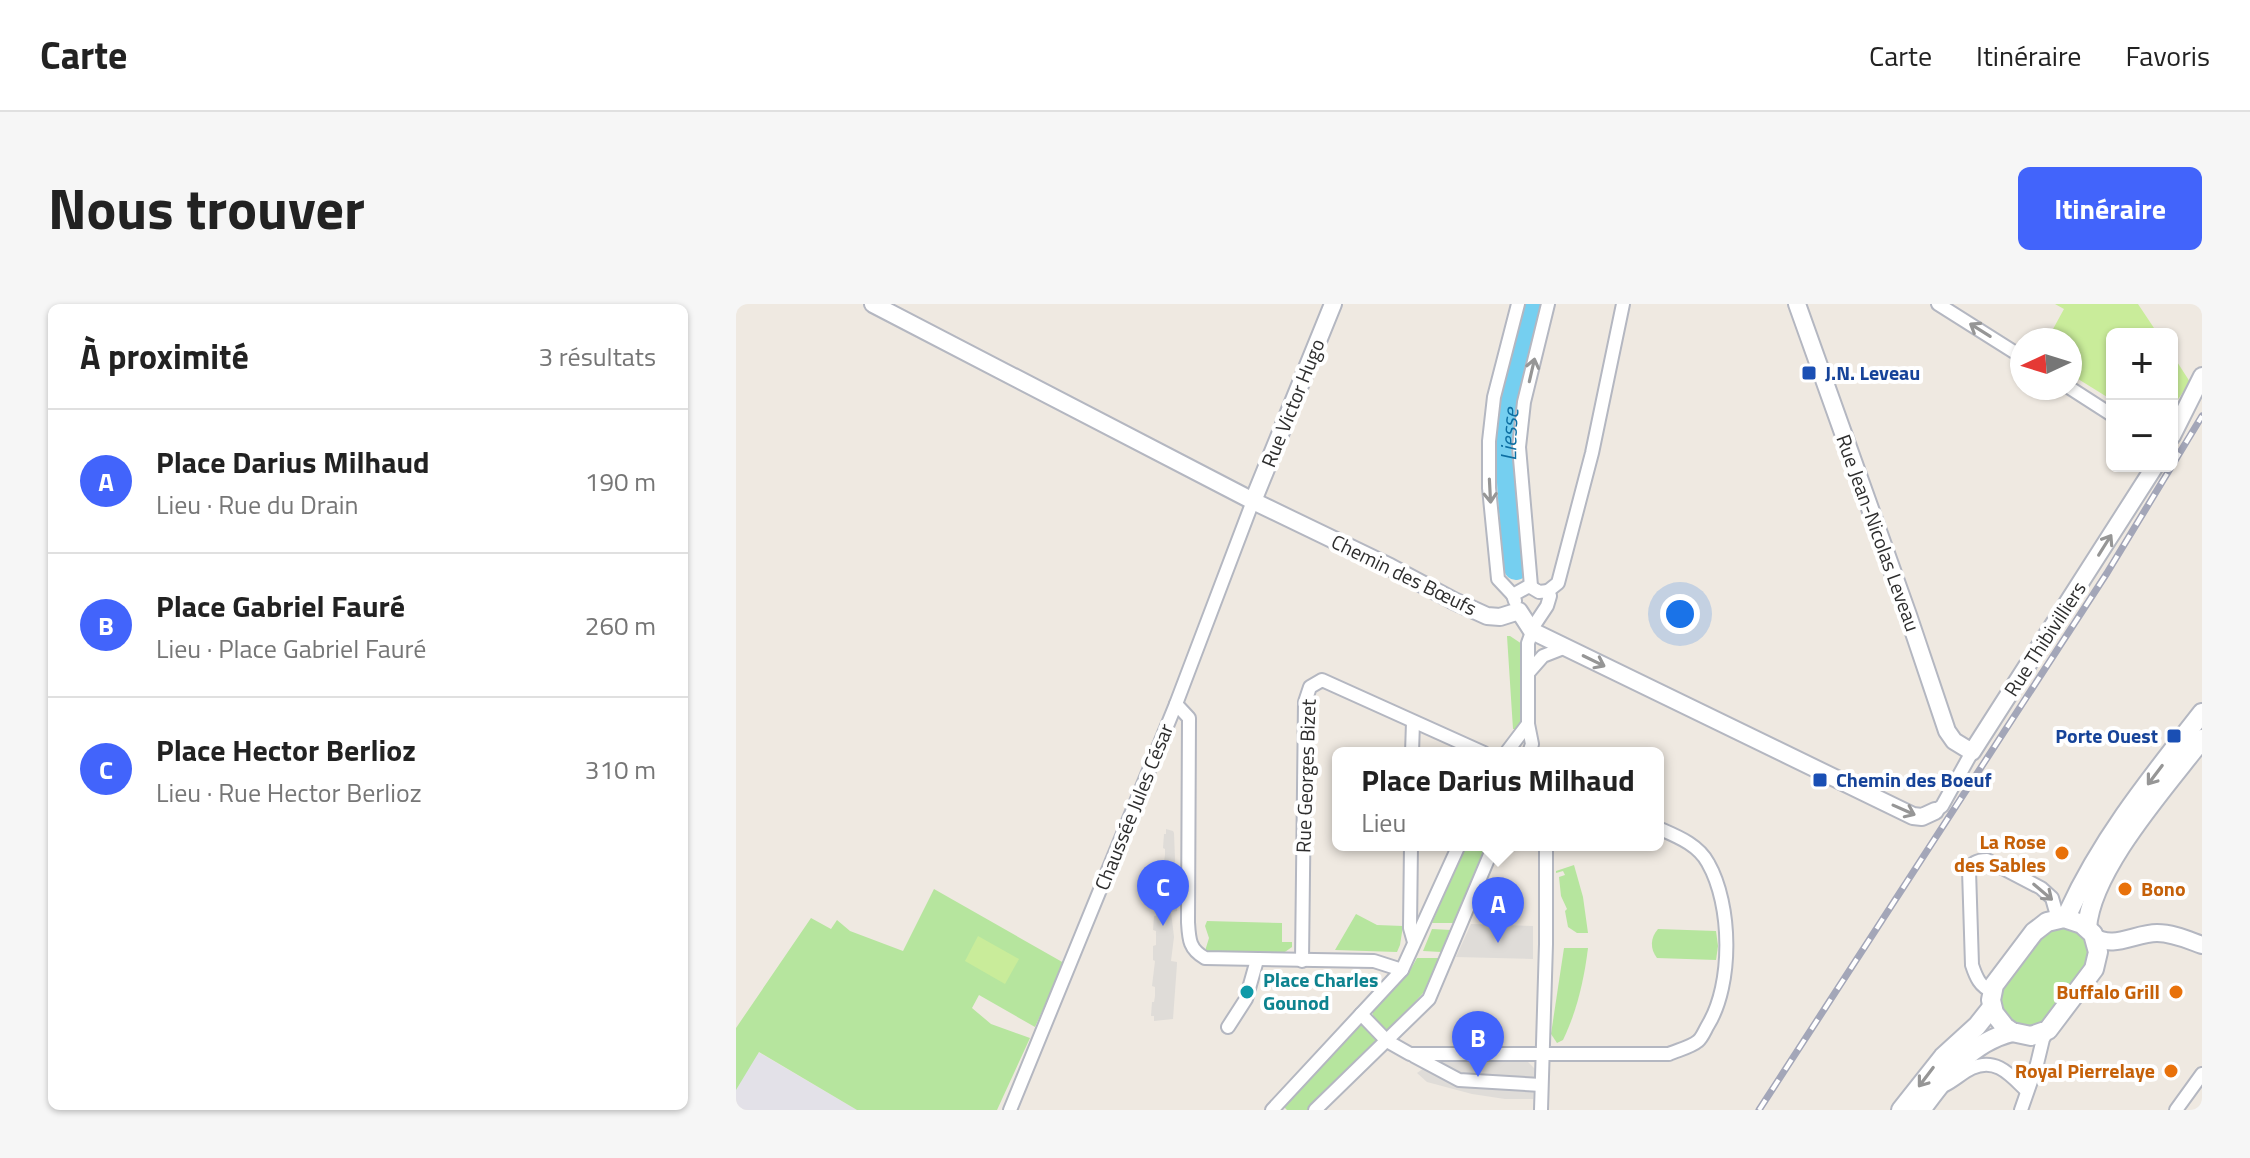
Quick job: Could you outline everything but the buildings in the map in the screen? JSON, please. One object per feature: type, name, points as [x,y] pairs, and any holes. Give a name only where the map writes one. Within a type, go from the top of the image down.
[{"type":"main road","points":[[1901,1110],[1936,1065],[1977,1026],[1992,999],[1997,980],[2029,937],[2047,922],[2061,918],[2069,911],[2099,853],[2202,713]]},
{"type":"main road","points":[[2090,932],[2090,906],[2113,858],[2202,739]]},
{"type":"main road","points":[[1921,1110],[1956,1065],[1992,1038],[2017,1033],[2037,1035],[2048,1030],[2094,969],[2097,946],[2090,932],[2076,921],[2061,918]]},
{"type":"main road","points":[[1992,999],[1998,1019],[2017,1033]]},
{"type":"street","name":"Chemin des Bœufs","points":[[873,304],[1253,501],[1487,616],[1500,617],[1516,603]]},
{"type":"street","name":"Rue Victor Hugo","points":[[1253,501],[1333,304]]},
{"type":"street","points":[[1518,304],[1494,397],[1489,441],[1489,488],[1498,579],[1532,631],[1913,816],[1922,817],[1935,811]]},
{"type":"street","points":[[1531,586],[1519,447],[1524,402],[1548,304]]},
{"type":"street","points":[[1516,603],[1524,587],[1531,586],[1539,592],[1548,591],[1558,583],[1592,453],[1623,304]]},
{"type":"street","name":"Rue Jean-Nicolas Leveau","points":[[1797,304],[1947,731],[1954,741],[1972,752]]},
{"type":"street","points":[[1938,304],[2010,349]]},
{"type":"street","points":[[2178,421],[2202,376]]},
{"type":"street","points":[[2082,396],[2106,411]]},
{"type":"street","name":"Rue Thibivilliers","points":[[1935,811],[1942,806],[1972,752],[2151,472]]},
{"type":"street","name":"Chaussée Jules César","points":[[1010,1110],[1176,704],[1253,501]]},
{"type":"street","points":[[1531,747],[1528,643],[1538,618],[1547,606],[1548,591]]},
{"type":"street","points":[[1529,672],[1543,656],[1566,647]]},
{"type":"street","name":"Rue Georges Bizet","points":[[1302,961],[1305,702],[1308,690],[1322,680],[1470,747]]},
{"type":"street","points":[[1176,704],[1189,718],[1188,922],[1191,947],[1205,958],[1374,961],[1402,970]]},
{"type":"street","points":[[1412,747],[1413,722]]},
{"type":"street","points":[[1511,747],[1528,724]]},
{"type":"street","points":[[1410,1054],[1669,1054],[1698,1041],[1715,1013],[1723,985],[1727,944],[1721,894],[1708,861],[1697,849],[1664,831]]},
{"type":"street","points":[[1411,851],[1410,928],[1414,942]]},
{"type":"street","points":[[1272,1110],[1402,970],[1456,851]]},
{"type":"street","points":[[1315,1110],[1429,999],[1491,851]]},
{"type":"street","points":[[1541,1110],[1546,851]]},
{"type":"street","points":[[1992,999],[1976,977],[1972,965],[1971,865],[1987,860],[2041,888],[2052,898],[2061,918]]},
{"type":"street","points":[[2090,932],[2103,941],[2114,942],[2158,933],[2202,945]]},
{"type":"street","points":[[2097,959],[2114,942]]},
{"type":"street","points":[[1228,1027],[1246,999],[1257,960]]},
{"type":"street","points":[[1361,1014],[1387,1041],[1459,1080],[1541,1085]]},
{"type":"street","points":[[2021,1110],[2048,1030]]},
{"type":"street","points":[[2017,1033],[2034,1046],[2039,1060]]},
{"type":"street","points":[[1936,1090],[1968,1069],[1988,1065],[2003,1068],[2027,1091]]},
{"type":"street","points":[[2176,1110],[2202,1074]]},
{"type":"shaded area","points":[[1166,829],[1174,833],[1177,911],[1171,912],[1174,937],[1171,961],[1177,964],[1173,1019],[1154,1021],[1154,1016],[1151,1016],[1155,996],[1155,987],[1152,986],[1153,946],[1156,945],[1156,931],[1153,930],[1156,916],[1154,890],[1157,890],[1157,880],[1164,879],[1165,875],[1162,875]]},
{"type":"shaded area","points":[[1471,924],[1533,926],[1533,959],[1456,957]]},
{"type":"shaded area","points":[[736,1039],[857,1110],[736,1110]]},
{"type":"shaded area","points":[[1440,1057],[1527,1061],[1535,1069],[1533,1099],[1472,1094],[1427,1082],[1417,1073]]},
{"type":"green space","points":[[2055,304],[2138,304],[2154,328],[2106,328],[2106,396],[2082,381],[2082,328],[2054,328],[2064,309]]},
{"type":"green space","points":[[2178,363],[2190,382],[2178,399]]},
{"type":"green space","points":[[1507,636],[1522,644],[1521,725],[1517,729],[1513,729]]},
{"type":"green space","points":[[1463,851],[1489,851],[1456,923],[1432,923]]},
{"type":"green space","points":[[1574,865],[1588,933],[1577,933],[1568,927],[1559,877],[1565,875],[1563,871],[1556,873]]},
{"type":"green space","points":[[934,889],[1064,963],[1035,1027],[979,995],[972,1008],[991,1024],[1030,1038],[997,1110],[857,1110],[759,1052],[736,1090],[736,1028],[811,918],[831,929],[837,920],[850,931],[903,951]]},
{"type":"green space","points":[[1356,914],[1377,925],[1403,926],[1397,952],[1335,950]]},
{"type":"green space","points":[[1207,921],[1282,923],[1282,942],[1292,942],[1292,947],[1282,954],[1208,952],[1205,951],[1209,938],[1205,926]]},
{"type":"green space","points":[[2059,927],[2074,930],[2085,941],[2087,963],[2046,1020],[2032,1027],[2011,1023],[1999,1007],[2001,987],[2044,932]]},
{"type":"green space","points":[[1432,929],[1451,930],[1441,952],[1423,951]]},
{"type":"green space","points":[[1658,929],[1716,931],[1716,960],[1657,958],[1652,944]]},
{"type":"green space","points":[[978,936],[1019,959],[1005,984],[965,961]]},
{"type":"green space","points":[[1564,948],[1588,948],[1576,1007],[1563,1040],[1557,1043],[1551,1034]]},
{"type":"green space","points":[[1417,958],[1441,958],[1424,992],[1388,1031],[1374,1018],[1372,1011],[1391,993]]},
{"type":"green space","points":[[1359,1024],[1363,1024],[1378,1042],[1307,1110],[1287,1110],[1284,1107]]},
{"type":"waterway","name":"Liesse","points":[[1516,568],[1509,479],[1509,425],[1517,379],[1537,304]]},
{"type":"railway","points":[[1759,1110],[2107,573],[2202,416]]},
{"type":"place","name":"J.N. Leveau","points":[[1809,373]]},
{"type":"place","name":"Porte Ouest","points":[[2174,736]]},
{"type":"place","name":"Chemin des Boeuf","points":[[1820,780]]},
{"type":"place","name":"La Rose des Sables","points":[[2062,853]]},
{"type":"place","name":"Bono","points":[[2125,889]]},
{"type":"place","name":"Place Hector Berlioz","points":[[1163,926]]},
{"type":"place","name":"Place Darius Milhaud","points":[[1498,943]]},
{"type":"place","name":"Place Charles Gounod","points":[[1247,992]]},
{"type":"place","name":"Buffalo Grill","points":[[2176,992]]},
{"type":"place","name":"Royal Pierrelaye","points":[[2171,1071]]},
{"type":"place","name":"Place Gabriel Fauré","points":[[1478,1077]]}]
